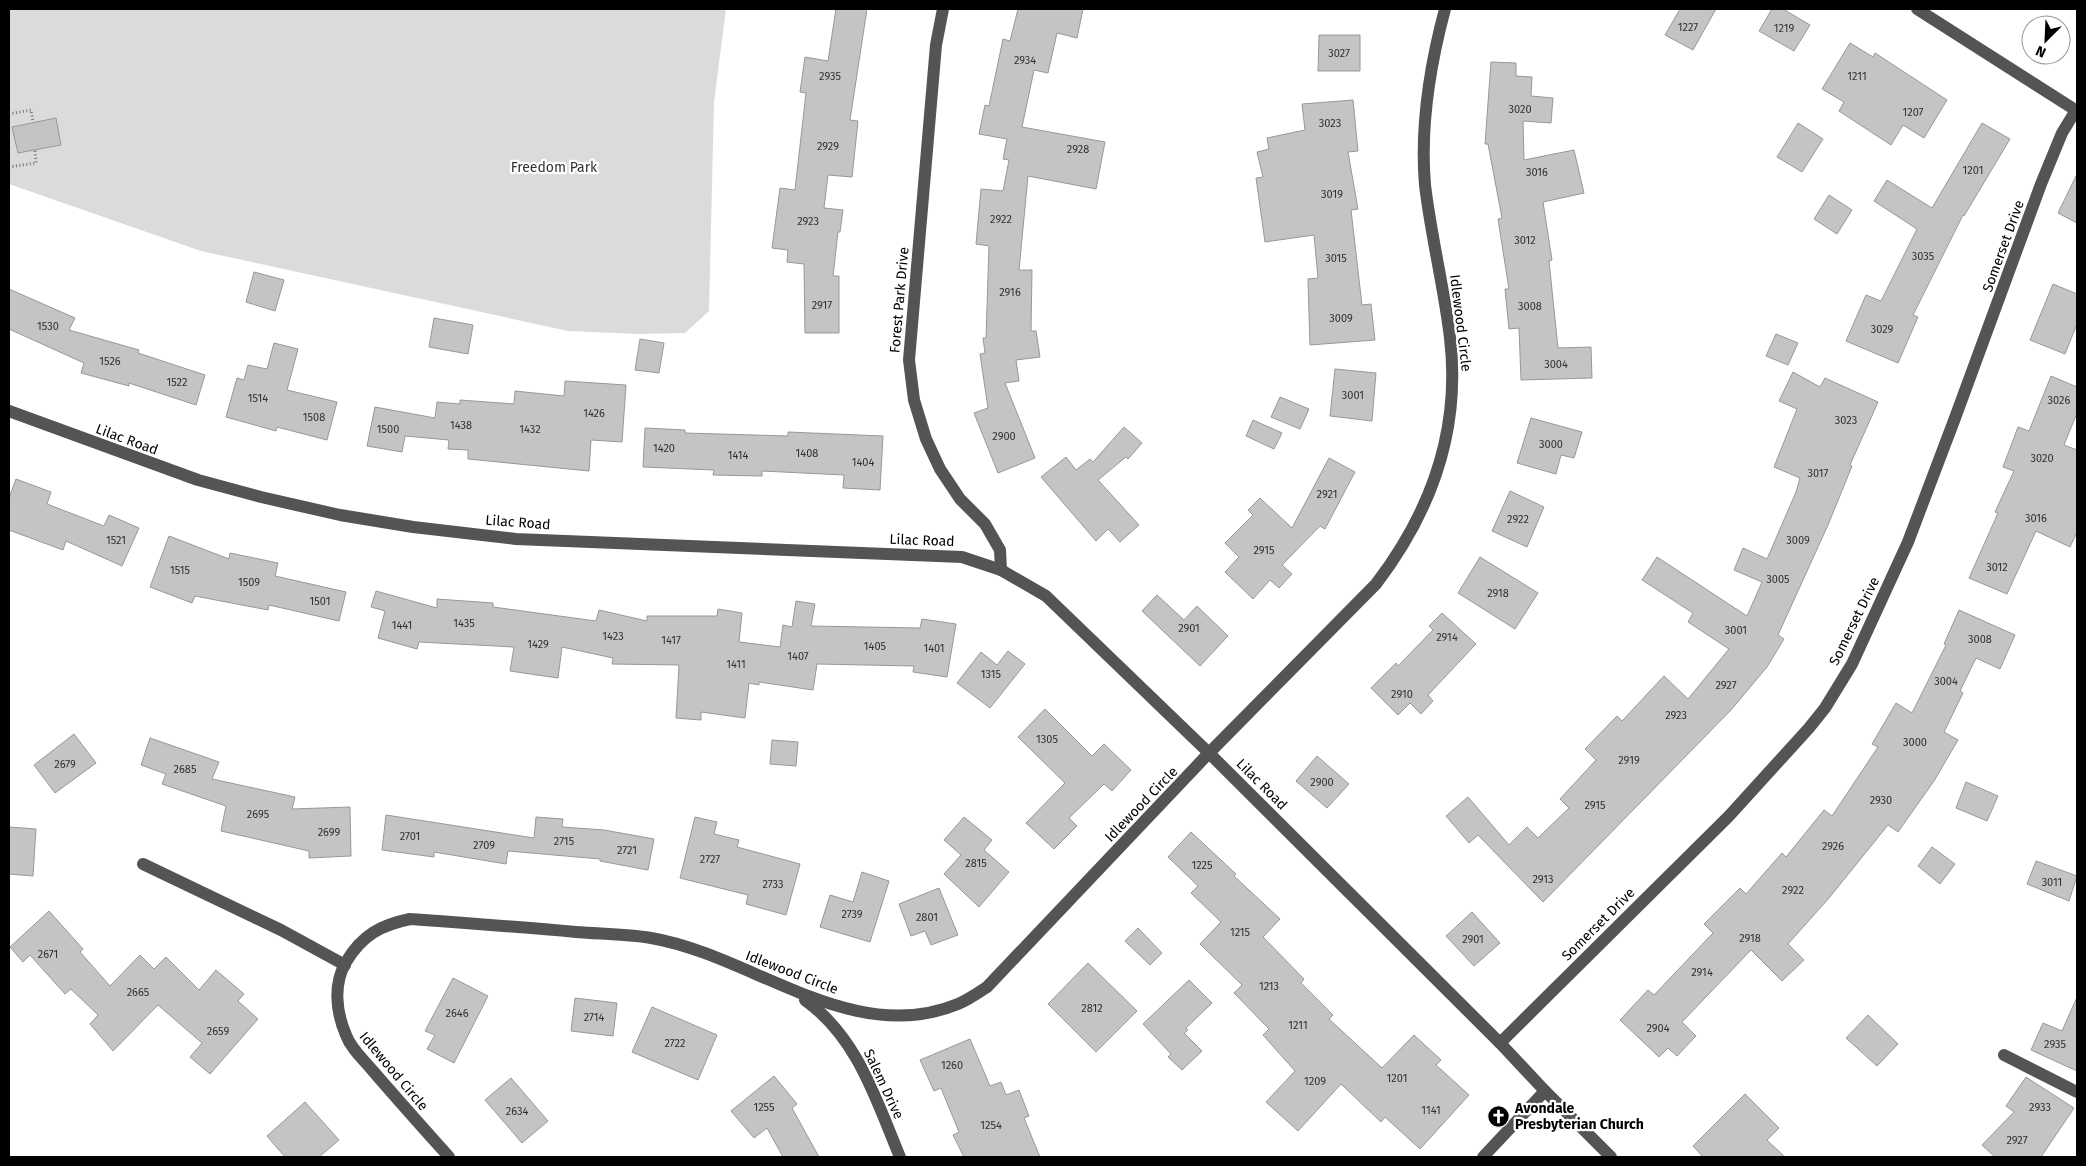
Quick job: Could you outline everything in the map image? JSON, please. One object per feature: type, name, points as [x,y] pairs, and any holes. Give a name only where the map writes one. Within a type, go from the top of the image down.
[{"type":"street","name":"Forest Park Drive","points":[[943,9],[936,45],[908,360],[914,400],[926,439],[940,469],[960,499],[985,524],[1000,550],[1001,570]]},
{"type":"street","name":"Idlewood Circle","points":[[449,1157],[381,1081],[346,1037],[338,1015],[339,982],[345,965],[353,951],[369,935],[388,924],[410,919],[650,938],[706,953],[817,1000],[857,1011],[898,1016],[927,1012],[959,1004],[987,987],[1209,753],[1376,584],[1398,555],[1422,511],[1437,472],[1452,406],[1453,384],[1450,339],[1425,184],[1425,125],[1435,47],[1445,9]]},
{"type":"street","points":[[1917,9],[2076,110]]},
{"type":"street","name":"Somerset Drive","points":[[1500,1043],[1729,816],[1825,708],[1852,664],[1908,542],[2042,184],[2062,133],[2076,110]]},
{"type":"street","name":"Lilac Road","points":[[9,411],[198,480],[340,515],[413,527],[516,539],[962,557],[1001,570],[1046,596],[1209,753],[1500,1043],[1545,1092],[1611,1157]]},
{"type":"street","points":[[143,864],[281,930],[345,965]]},
{"type":"street","name":"Salem Drive","points":[[788,988],[830,1021],[861,1063],[900,1157]]},
{"type":"street","points":[[2004,1055],[2077,1092]]},
{"type":"street","points":[[1484,1157],[1545,1092]]},
{"type":"path","points":[[9,114],[31,110],[33,122]]},
{"type":"path","points":[[9,167],[36,162],[35,150]]},
{"type":"green space","name":"Freedom Park","points":[[9,9],[726,9],[714,102],[709,311],[685,333],[639,334],[568,331],[201,251],[9,184]]},
{"type":"building","points":[[836,9],[867,9],[850,120],[858,121],[852,177],[828,175],[824,208],[843,210],[840,232],[838,232],[833,276],[839,276],[839,333],[805,333],[804,264],[787,262],[788,250],[772,248],[780,188],[795,190],[806,93],[800,92],[805,57],[828,61]]},
{"type":"building","points":[[1018,9],[1083,9],[1077,38],[1057,33],[1048,73],[1034,70],[1022,127],[1105,142],[1096,189],[1028,176],[1019,270],[1032,270],[1031,331],[1036,331],[1040,357],[1016,360],[1019,381],[1005,383],[1035,458],[998,473],[974,413],[988,408],[980,354],[985,353],[983,338],[986,338],[989,246],[976,244],[981,189],[1003,191],[1009,160],[1003,159],[1007,139],[979,134],[985,105],[989,106],[1003,39],[1010,41]]},
{"type":"building","points":[[1680,9],[1716,9],[1693,50],[1665,35]]},
{"type":"building","points":[[1772,9],[1783,9],[1810,25],[1794,51],[1759,31]]},
{"type":"building","points":[[1319,35],[1360,35],[1360,71],[1318,71]]},
{"type":"building","points":[[1850,43],[1873,57],[1875,53],[1947,100],[1924,138],[1903,125],[1891,145],[1839,111],[1844,102],[1822,89]]},
{"type":"building","points":[[1491,62],[1516,63],[1516,76],[1532,77],[1531,96],[1553,98],[1551,123],[1523,121],[1524,160],[1574,150],[1584,193],[1543,202],[1552,260],[1549,261],[1558,348],[1591,347],[1592,378],[1521,380],[1519,328],[1509,329],[1505,289],[1509,289],[1498,219],[1502,218],[1488,144],[1485,144]]},
{"type":"building","points":[[1353,100],[1358,151],[1348,152],[1358,209],[1351,210],[1362,305],[1371,304],[1375,340],[1310,345],[1308,279],[1318,278],[1314,235],[1265,242],[1256,178],[1263,177],[1257,152],[1269,149],[1267,138],[1305,130],[1302,104]]},
{"type":"building","points":[[56,118],[61,145],[18,153],[12,127]]},
{"type":"building","points":[[1798,123],[1823,139],[1802,172],[1777,157]]},
{"type":"building","points":[[1982,123],[2010,139],[1963,215],[1913,315],[1918,317],[1898,363],[1846,341],[1866,295],[1881,301],[1917,229],[1874,201],[1887,180],[1932,208]]},
{"type":"building","points":[[2077,174],[2077,223],[2058,213]]},
{"type":"building","points":[[1829,195],[1852,210],[1837,234],[1814,219]]},
{"type":"building","points":[[254,272],[284,280],[275,311],[246,302]]},
{"type":"building","points":[[2053,284],[2077,294],[2077,324],[2065,354],[2030,340]]},
{"type":"building","points":[[9,289],[75,318],[69,330],[139,350],[138,353],[205,375],[196,405],[129,383],[129,386],[81,373],[84,363],[9,329]]},
{"type":"building","points":[[434,318],[473,325],[468,354],[429,347]]},
{"type":"building","points":[[1776,334],[1798,343],[1788,365],[1766,356]]},
{"type":"building","points":[[640,339],[664,343],[659,373],[635,370]]},
{"type":"building","points":[[274,343],[298,349],[287,390],[337,402],[327,440],[277,427],[276,431],[226,417],[237,378],[244,380],[248,365],[267,369]]},
{"type":"building","points":[[1335,369],[1376,373],[1372,421],[1330,416]]},
{"type":"building","points":[[1793,372],[1820,387],[1825,378],[1878,402],[1850,465],[1852,466],[1828,525],[1778,635],[1784,639],[1767,667],[1731,710],[1543,902],[1478,835],[1469,843],[1446,816],[1468,797],[1509,845],[1527,827],[1538,838],[1569,808],[1560,799],[1596,760],[1585,749],[1617,716],[1622,721],[1664,676],[1688,699],[1729,649],[1688,622],[1693,613],[1642,580],[1657,557],[1747,616],[1762,582],[1734,570],[1743,548],[1767,559],[1796,492],[1800,478],[1774,467],[1797,409],[1779,401]]},
{"type":"building","points":[[2051,376],[2077,387],[2077,413],[2064,445],[2077,450],[2077,532],[2070,547],[2036,531],[2007,594],[1969,578],[1998,513],[1995,512],[2014,471],[2003,467],[2018,427],[2029,431]]},
{"type":"building","points":[[565,381],[626,385],[622,442],[591,440],[589,471],[468,459],[468,450],[448,449],[449,440],[405,436],[402,452],[367,446],[375,407],[435,418],[437,402],[460,404],[460,400],[514,404],[515,391],[564,396]]},
{"type":"building","points":[[1280,397],[1309,409],[1300,429],[1271,417]]},
{"type":"building","points":[[1531,418],[1582,432],[1574,458],[1561,455],[1556,474],[1517,463]]},
{"type":"building","points":[[1253,420],[1282,433],[1274,449],[1246,436]]},
{"type":"building","points":[[1124,427],[1142,443],[1128,459],[1126,457],[1098,480],[1139,525],[1120,542],[1108,529],[1096,541],[1041,477],[1066,457],[1076,470],[1090,459],[1093,462]]},
{"type":"building","points":[[645,428],[685,430],[685,433],[788,436],[788,432],[883,436],[880,490],[843,488],[844,475],[762,471],[762,476],[713,475],[714,470],[643,467]]},
{"type":"building","points":[[1329,458],[1355,472],[1325,529],[1320,526],[1282,565],[1292,574],[1279,588],[1270,580],[1253,599],[1225,572],[1239,557],[1225,543],[1253,515],[1248,510],[1260,498],[1292,528]]},
{"type":"building","points":[[16,479],[51,492],[47,504],[104,526],[109,515],[139,528],[122,566],[66,541],[63,550],[9,530],[9,498]]},
{"type":"building","points":[[1510,491],[1544,507],[1527,547],[1492,531]]},
{"type":"building","points":[[169,536],[229,559],[230,553],[278,563],[275,576],[346,592],[339,621],[269,605],[268,610],[195,596],[192,603],[150,587]]},
{"type":"building","points":[[1480,557],[1538,593],[1515,629],[1458,593]]},
{"type":"building","points":[[376,591],[437,608],[437,599],[493,603],[493,607],[596,621],[599,610],[647,621],[647,616],[717,616],[718,609],[742,613],[739,642],[780,647],[783,625],[792,627],[796,601],[815,604],[811,626],[920,628],[922,619],[956,624],[947,677],[913,672],[914,666],[817,664],[813,690],[759,682],[759,685],[749,683],[745,718],[701,712],[701,720],[676,718],[679,665],[612,664],[613,658],[562,647],[558,678],[510,671],[514,647],[419,642],[417,649],[378,638],[385,611],[371,607]]},
{"type":"building","points":[[1157,595],[1184,620],[1197,606],[1228,636],[1200,666],[1142,611]]},
{"type":"building","points":[[1959,610],[2015,635],[2000,669],[1976,658],[1960,691],[1963,693],[1944,732],[1958,740],[1934,781],[1898,832],[1888,825],[1829,898],[1788,944],[1804,960],[1782,981],[1751,950],[1682,1022],[1696,1036],[1677,1056],[1668,1048],[1659,1057],[1620,1020],[1648,990],[1654,995],[1713,933],[1704,924],[1740,888],[1746,894],[1782,853],[1786,857],[1824,810],[1832,816],[1878,747],[1872,744],[1896,703],[1912,713],[1946,645],[1944,644]]},
{"type":"building","points":[[1442,613],[1476,644],[1428,695],[1433,701],[1421,714],[1410,703],[1398,715],[1371,688],[1396,663],[1398,666],[1433,630],[1429,626]]},
{"type":"building","points":[[1008,651],[1025,664],[990,708],[957,683],[981,652],[997,665]]},
{"type":"building","points":[[1045,709],[1092,756],[1104,744],[1131,770],[1112,791],[1104,784],[1069,818],[1077,826],[1054,849],[1026,823],[1065,783],[1018,737]]},
{"type":"building","points":[[74,734],[96,763],[55,793],[34,765]]},
{"type":"building","points":[[150,738],[219,762],[212,779],[295,797],[292,809],[350,807],[351,856],[309,858],[309,851],[221,831],[226,806],[162,784],[166,774],[141,765]]},
{"type":"building","points":[[772,740],[798,742],[796,766],[770,764]]},
{"type":"building","points":[[1317,756],[1349,784],[1327,808],[1296,781]]},
{"type":"building","points":[[1966,782],[1998,796],[1987,821],[1956,808]]},
{"type":"building","points":[[386,815],[534,838],[536,817],[563,819],[562,827],[604,830],[654,839],[648,870],[600,861],[600,859],[508,851],[506,864],[434,852],[434,857],[382,850]]},
{"type":"building","points":[[695,817],[717,822],[714,834],[739,840],[737,847],[800,864],[786,915],[746,904],[748,895],[680,878]]},
{"type":"building","points":[[964,817],[992,840],[984,850],[1009,872],[979,907],[944,874],[961,855],[944,840]]},
{"type":"building","points":[[9,827],[36,829],[33,876],[9,874]]},
{"type":"building","points":[[1191,832],[1280,919],[1263,937],[1304,979],[1301,983],[1333,1015],[1329,1019],[1382,1068],[1414,1035],[1441,1060],[1436,1065],[1469,1095],[1420,1149],[1385,1117],[1381,1122],[1341,1084],[1298,1131],[1266,1102],[1295,1071],[1263,1035],[1269,1029],[1234,993],[1242,985],[1200,944],[1221,922],[1191,893],[1198,886],[1168,857]]},
{"type":"building","points":[[1932,847],[1955,864],[1940,884],[1918,866]]},
{"type":"building","points":[[2036,861],[2077,876],[2069,901],[2027,884]]},
{"type":"building","points":[[862,872],[889,881],[870,942],[820,927],[830,895],[853,902]]},
{"type":"building","points":[[939,888],[958,935],[931,945],[925,931],[911,936],[899,904]]},
{"type":"building","points":[[49,911],[83,949],[80,952],[110,986],[140,955],[154,969],[166,957],[199,990],[216,970],[244,994],[238,1001],[258,1019],[210,1074],[190,1057],[202,1043],[158,1005],[113,1051],[90,1024],[98,1015],[71,989],[65,994],[30,955],[23,962],[10,947]]},
{"type":"building","points":[[1472,912],[1500,943],[1474,966],[1446,936]]},
{"type":"building","points":[[1138,928],[1162,953],[1150,965],[1125,941]]},
{"type":"building","points":[[1088,963],[1137,1011],[1096,1052],[1048,1004]]},
{"type":"building","points":[[453,978],[488,996],[454,1063],[427,1049],[435,1035],[425,1031]]},
{"type":"building","points":[[1189,980],[1212,1003],[1186,1028],[1188,1030],[1184,1033],[1202,1051],[1182,1070],[1168,1057],[1171,1054],[1143,1024]]},
{"type":"building","points":[[2077,997],[2077,1071],[2031,1050],[2043,1023],[2062,1031]]},
{"type":"building","points":[[575,998],[617,1003],[613,1036],[571,1031]]},
{"type":"building","points":[[652,1007],[717,1035],[698,1080],[632,1052]]},
{"type":"building","points":[[1868,1015],[1898,1044],[1877,1066],[1846,1038]]},
{"type":"building","points":[[970,1039],[990,1086],[1001,1082],[1006,1095],[1019,1090],[1029,1116],[1024,1118],[1040,1157],[964,1157],[953,1135],[959,1132],[941,1088],[934,1091],[920,1060]]},
{"type":"building","points":[[774,1076],[797,1104],[792,1108],[819,1157],[783,1157],[767,1128],[754,1138],[731,1111]]},
{"type":"building","points":[[2026,1077],[2074,1108],[2041,1157],[1995,1157],[1982,1145],[2014,1112],[2006,1106]]},
{"type":"building","points":[[511,1078],[548,1121],[522,1143],[485,1100]]},
{"type":"building","points":[[1745,1094],[1779,1128],[1767,1140],[1785,1157],[1703,1157],[1693,1146]]},
{"type":"building","points":[[305,1102],[339,1140],[319,1157],[285,1157],[267,1136]]},
{"type":"place","name":"Avondale Presbyterian Church","points":[[1499,1116]]}]
